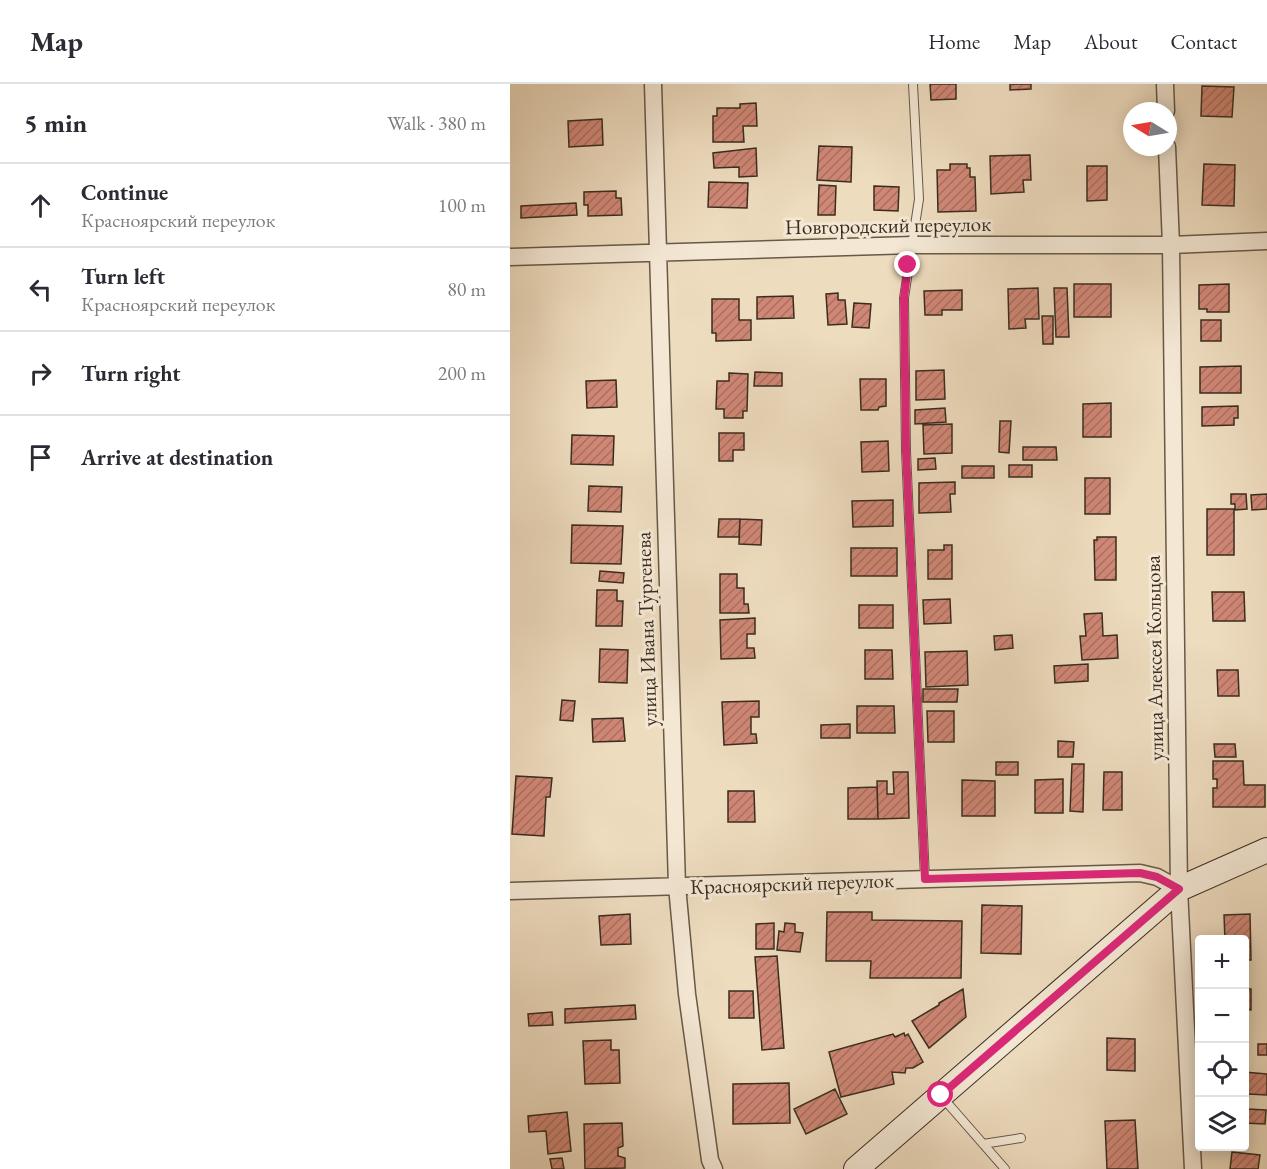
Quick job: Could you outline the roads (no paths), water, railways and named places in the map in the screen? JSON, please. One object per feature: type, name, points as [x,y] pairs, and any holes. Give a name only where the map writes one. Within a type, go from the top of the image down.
[{"type":"main road","points":[[856,1169],[1179,889],[1267,850]]},
{"type":"street","name":"улица Ивана Тургенева","points":[[653,84],[676,886],[687,994],[710,1160],[714,1169]]},
{"type":"street","points":[[1165,84],[1166,102]]},
{"type":"street","name":"улица Алексея Кольцова","points":[[1167,156],[1171,245],[1179,889],[1193,1169]]},
{"type":"street","name":"Новгородский переулок","points":[[510,256],[658,254],[913,245],[1171,245],[1267,241]]},
{"type":"street","name":"Красноярский переулок","points":[[510,891],[1140,873],[1157,877],[1179,889]]},
{"type":"lane","points":[[913,84],[919,199],[904,298],[906,451],[925,879]]},
{"type":"lane","points":[[941,1095],[1005,1169]]},
{"type":"lane","points":[[983,1144],[1021,1138]]}]
